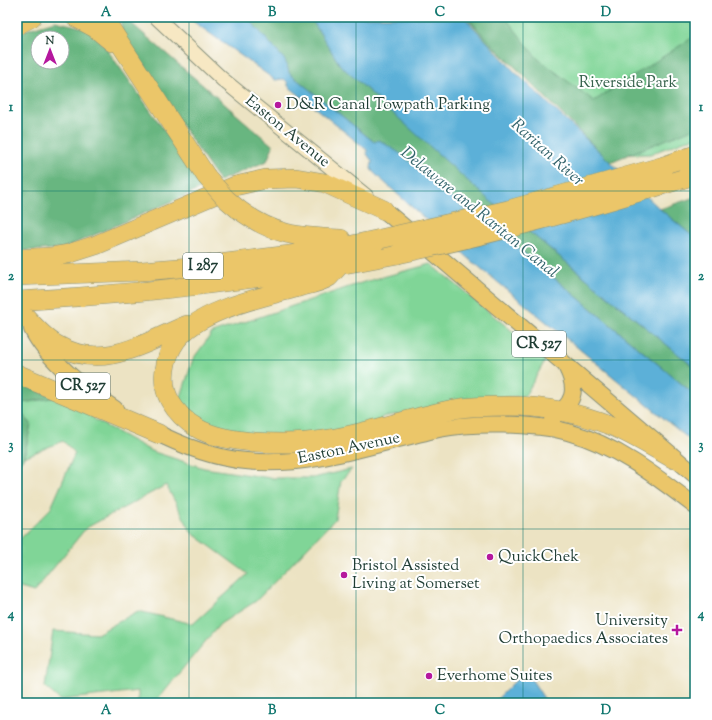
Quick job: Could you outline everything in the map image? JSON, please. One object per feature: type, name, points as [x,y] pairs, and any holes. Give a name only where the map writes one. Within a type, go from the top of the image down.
[{"type":"highway","points":[[17,25],[32,17]]},
{"type":"highway","points":[[75,17],[95,28],[127,55]]},
{"type":"highway","points":[[103,17],[206,176],[226,199],[238,209],[250,218],[265,226],[290,235],[308,238],[377,240]]},
{"type":"highway","name":"I 287","points":[[21,268],[142,271],[202,266],[329,250],[508,210],[664,166],[692,164]]},
{"type":"highway","name":"I 287","points":[[20,306],[38,300],[98,296],[218,284],[339,266],[465,240],[606,202],[692,164]]},
{"type":"highway","points":[[21,268],[50,257],[68,254],[96,245],[235,186],[266,179],[296,178],[325,183],[384,210]]},
{"type":"highway","points":[[20,306],[43,334],[57,345],[73,352],[88,356],[118,354],[132,350],[168,332],[200,319],[250,301],[328,278],[339,266]]},
{"type":"highway","points":[[200,319],[186,330],[176,341],[169,353],[165,366],[165,382],[168,396],[176,411],[186,421],[199,429],[212,434],[249,441],[291,443],[325,440],[456,409],[509,406],[529,407],[563,411],[613,427],[674,459]]},
{"type":"highway","points":[[17,374],[160,434]]},
{"type":"main road","name":"Easton Avenue","points":[[156,17],[222,79],[384,210],[567,368],[695,475]]},
{"type":"main road","name":"Easton Avenue","points":[[20,306],[33,333],[44,349],[81,384],[101,400],[126,417],[160,434],[187,447],[218,457],[246,461],[278,462],[309,460],[334,456],[440,429],[489,425],[531,426],[566,431],[599,442],[626,456],[695,506]]},
{"type":"main road","points":[[531,426],[551,418],[563,411],[570,401],[573,382],[567,368]]},
{"type":"green space","points":[[120,17],[124,17],[273,146],[267,161],[219,181],[123,37]]},
{"type":"green space","points":[[247,17],[310,17],[340,65],[542,242],[695,368],[695,395],[518,248],[374,142],[289,73],[287,65]]},
{"type":"green space","name":"Riverside Park","points":[[466,17],[695,17],[695,137],[650,154],[609,155],[487,41]]},
{"type":"green space","points":[[467,17],[505,17],[537,58],[594,101],[695,36],[695,128],[610,162]]},
{"type":"green space","points":[[55,21],[93,30],[205,187],[62,249],[17,251],[17,41],[25,30]]},
{"type":"green space","points":[[695,197],[695,238],[660,209]]},
{"type":"green space","points":[[431,264],[546,359],[525,396],[479,399],[382,417],[379,423],[328,434],[253,435],[188,421],[179,403],[193,359],[212,333],[364,282]]},
{"type":"green space","points":[[17,383],[56,397],[17,404]]},
{"type":"green space","points":[[56,397],[82,408],[97,421],[151,451],[204,468],[270,478],[313,478],[352,469],[341,481],[335,519],[256,601],[220,624],[154,703],[138,703],[138,691],[60,700],[45,687],[53,631],[97,634],[138,611],[193,624],[248,574],[192,533],[166,485],[86,528],[34,592],[17,587],[17,542],[51,508],[75,453],[63,441],[24,457],[31,424],[17,407],[17,404]]},
{"type":"green space","points":[[17,407],[31,424],[24,457],[17,466]]},
{"type":"water","points":[[187,17],[247,17],[284,59],[289,73],[374,142],[379,140],[401,154],[461,206],[518,248],[695,395],[695,444],[472,261],[374,173],[371,169],[372,161],[367,154],[367,150],[288,86],[288,83],[284,79],[275,80]]},
{"type":"water","name":"Raritan River","points":[[310,17],[464,17],[514,71],[660,209],[695,238],[695,368],[489,200],[340,65]]},
{"type":"water","points":[[525,674],[530,677],[547,703],[493,703],[519,677]]},
{"type":"place","name":"D&R Canal Towpath Parking","points":[[278,105]]},
{"type":"place","name":"QuickChek","points":[[490,557]]},
{"type":"place","name":"Bristol Assisted Living at Somerset","points":[[344,575]]},
{"type":"place","name":"University Orthopaedics Associates","points":[[677,630]]},
{"type":"place","name":"Everhome Suites","points":[[429,676]]},
{"type":"water label","name":"Delaware and Raritan Canal","points":[[479,213]]}]
